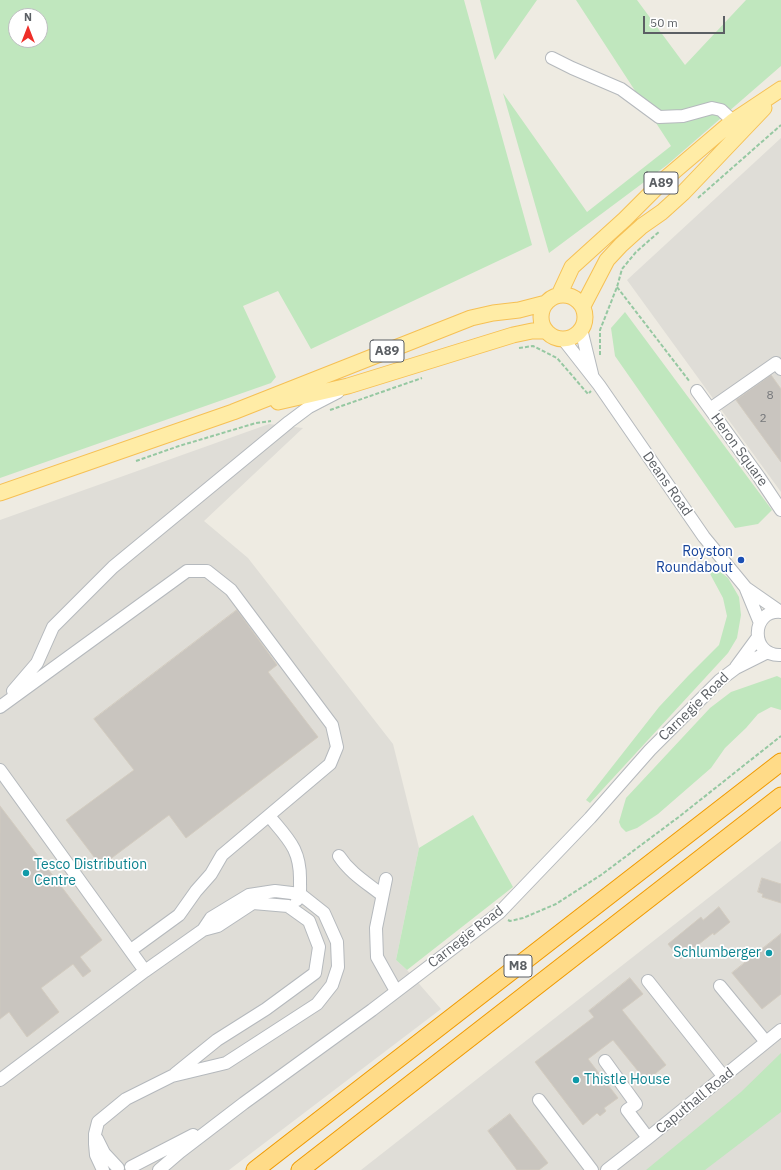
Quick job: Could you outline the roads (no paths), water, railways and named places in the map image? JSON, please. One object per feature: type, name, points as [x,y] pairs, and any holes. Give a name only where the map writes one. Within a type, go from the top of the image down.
[{"type":"highway","name":"M8","points":[[255,1170],[781,762]]},
{"type":"highway","name":"M8","points":[[300,1170],[781,796]]},
{"type":"main road","name":"A89","points":[[0,493],[233,412],[471,318],[493,313],[519,310],[546,303],[550,298],[559,295],[572,267],[625,219],[665,179],[733,121],[781,89]]},
{"type":"main road","name":"A89","points":[[581,330],[586,315],[583,306],[608,260],[642,226],[662,212],[683,193],[781,89]]},
{"type":"main road","points":[[559,295],[573,297],[583,306]]},
{"type":"main road","points":[[546,303],[542,311],[541,318],[546,331]]},
{"type":"main road","points":[[563,339],[573,337],[581,330]]},
{"type":"main road","name":"A89","points":[[233,412],[348,386],[513,335],[532,331],[546,331],[551,336],[563,339]]},
{"type":"street","points":[[552,58],[621,89],[659,117],[683,116],[712,108],[721,110],[733,121]]},
{"type":"street","name":"Deans Road","points":[[581,330],[593,377]]},
{"type":"street","name":"Deans Road","points":[[563,339],[593,377],[704,537],[746,588],[780,611]]},
{"type":"street","points":[[710,409],[776,363],[781,369]]},
{"type":"street","points":[[0,707],[37,663],[52,627],[113,567],[283,427],[309,407],[348,386]]},
{"type":"street","name":"Heron Square","points":[[697,391],[781,510]]},
{"type":"street","points":[[0,707],[187,571],[207,571],[231,590],[332,725],[337,748],[330,764],[222,855],[211,874],[196,891],[179,916],[131,950]]},
{"type":"street","name":"Deans Road","points":[[746,588],[760,623]]},
{"type":"street","points":[[780,611],[771,613],[765,617],[760,623],[758,637],[761,646],[768,652],[781,655]]},
{"type":"street","name":"Carnegie Road","points":[[736,668],[758,637]]},
{"type":"street","name":"Carnegie Road","points":[[159,1170],[219,1121],[372,1010],[499,913],[590,818],[650,750],[720,680],[736,668],[768,652]]},
{"type":"street","points":[[0,770],[145,971]]},
{"type":"street","points":[[269,816],[292,845],[298,858],[300,894],[292,909]]},
{"type":"street","points":[[339,856],[344,865],[355,875],[382,895]]},
{"type":"street","points":[[386,879],[376,928],[377,957],[396,991]]},
{"type":"street","points":[[0,1080],[145,971],[203,930],[212,918],[249,895],[275,891],[300,894],[324,913],[337,942],[338,967],[332,985],[317,1004],[226,1063],[172,1076]]},
{"type":"street","points":[[103,1170],[96,1155],[95,1134],[98,1122],[126,1099],[172,1076],[217,1040],[266,1009],[315,974],[319,947],[308,921],[288,906],[253,903],[218,926],[203,930]]},
{"type":"street","points":[[648,981],[724,1077]]},
{"type":"street","points":[[720,986],[766,1042]]},
{"type":"street","name":"Caputhall Road","points":[[607,1170],[781,1030]]},
{"type":"street","points":[[605,1061],[636,1104],[627,1110],[648,1138]]},
{"type":"street","points":[[539,1100],[592,1170]]},
{"type":"street","name":"Carnegie Road","points":[[116,1169],[124,1166],[135,1168],[219,1121]]},
{"type":"street","points":[[95,1134],[104,1153],[116,1169]]},
{"type":"place","name":"Royston Roundabout","points":[[741,560]]},
{"type":"place","name":"Tesco Distribution Centre","points":[[26,873]]},
{"type":"place","name":"Schlumberger","points":[[769,953]]},
{"type":"place","name":"Thistle House","points":[[576,1080]]}]
